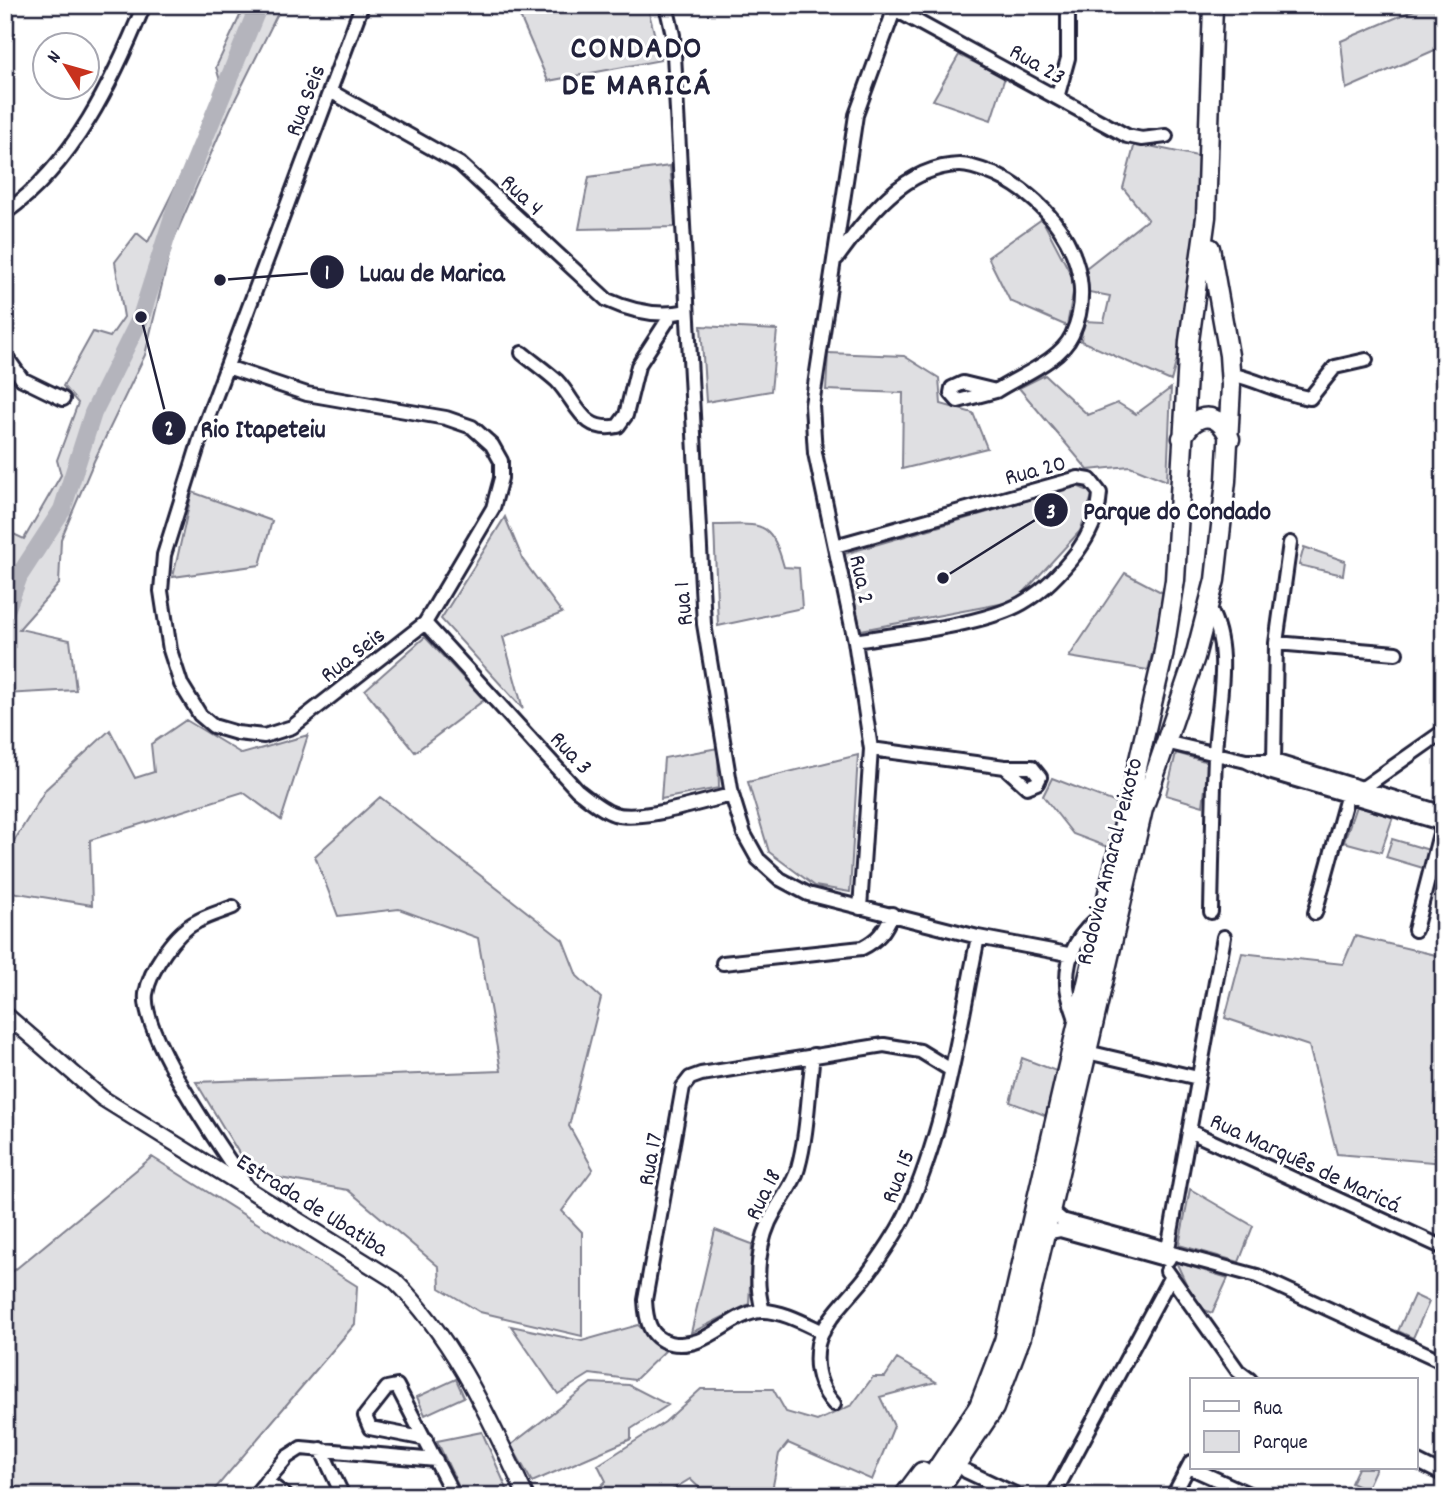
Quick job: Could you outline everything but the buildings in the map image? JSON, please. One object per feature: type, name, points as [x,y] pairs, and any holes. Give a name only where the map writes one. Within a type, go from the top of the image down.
[{"type":"highway","name":"Rodovia Amaral Peixoto","points":[[919,1496],[961,1436],[992,1376],[1012,1311],[1171,613],[1189,341],[1206,217],[1213,5]]},
{"type":"highway","name":"Rodovia Amaral Peixoto","points":[[935,1496],[994,1408],[1021,1337],[1143,809],[1209,608],[1220,542],[1230,439],[1231,374],[1206,217]]},
{"type":"highway","points":[[1182,438],[1196,419],[1207,416],[1219,421],[1230,439]]},
{"type":"highway","points":[[904,1496],[992,1376]]},
{"type":"highway","points":[[949,1496],[966,1471],[994,1408]]},
{"type":"main road","name":"Estrada de Ubatiba","points":[[5,1014],[103,1098],[378,1269],[418,1303],[463,1371],[526,1496]]},
{"type":"street","points":[[5,213],[45,178],[97,108],[120,63],[144,5]]},
{"type":"street","name":"Rua Seis","points":[[227,367],[307,394],[446,418],[472,426],[492,445],[501,461],[501,478],[493,508],[425,623],[292,727],[264,736],[237,733],[213,726],[200,715],[181,684],[170,650],[161,590],[164,555],[203,430],[362,5]]},
{"type":"street","name":"Rua 1","points":[[666,5],[673,34],[704,624],[732,794],[744,834],[758,859],[808,894],[978,937],[1073,955]]},
{"type":"street","points":[[1057,98],[1068,58],[1068,5]]},
{"type":"street","name":"Rua 23","points":[[895,7],[1132,138],[1166,136]]},
{"type":"street","name":"Rua 2","points":[[860,908],[871,749],[855,641],[815,453],[812,405],[856,115],[895,7]]},
{"type":"street","name":"Rua 4","points":[[330,91],[433,146],[460,164],[607,300],[631,311],[671,315],[687,311]]},
{"type":"street","name":"Rua 2","points":[[835,261],[865,220],[889,195],[930,172],[960,165],[983,170],[1014,184],[1039,202],[1068,240],[1080,285],[1079,315],[1072,337],[1056,354],[996,391]]},
{"type":"street","points":[[522,353],[555,380],[588,422],[606,429],[618,426],[626,415],[638,366],[671,315]]},
{"type":"street","points":[[5,355],[22,379],[63,399]]},
{"type":"street","points":[[1231,374],[1255,380],[1290,395],[1310,398],[1331,369],[1366,360]]},
{"type":"street","name":"Rua 20","points":[[835,547],[1078,478],[1090,480],[1100,493],[1100,506],[1089,535],[1051,582],[1026,602],[998,614],[855,641]]},
{"type":"street","points":[[1274,761],[1276,643],[1290,543]]},
{"type":"street","points":[[1209,608],[1216,621],[1222,658],[1215,755],[1211,912]]},
{"type":"street","name":"Rua 3","points":[[425,623],[577,790],[596,804],[614,814],[635,816],[732,794]]},
{"type":"street","points":[[1276,643],[1396,653]]},
{"type":"street","points":[[1363,788],[1444,731]]},
{"type":"street","points":[[1165,742],[1246,761],[1274,761],[1363,788],[1443,820]]},
{"type":"street","points":[[871,749],[1004,767]]},
{"type":"street","points":[[1246,761],[1257,768],[1347,797],[1443,820]]},
{"type":"street","points":[[1315,913],[1347,797]]},
{"type":"street","points":[[1415,930],[1443,820]]},
{"type":"street","points":[[233,907],[196,921],[173,943],[152,979],[146,1007],[177,1074],[250,1191]]},
{"type":"street","points":[[723,963],[862,948],[875,941],[886,929],[892,914]]},
{"type":"street","points":[[1078,1025],[1066,987],[1073,955],[1080,934],[1103,915]]},
{"type":"street","name":"Rua 15","points":[[834,1404],[823,1389],[816,1364],[823,1332],[883,1254],[905,1217],[925,1167],[951,1070],[978,937]]},
{"type":"street","points":[[1224,937],[1166,1254],[1170,1278],[1236,1375]]},
{"type":"street","name":"Rua 17","points":[[763,1311],[686,1344],[657,1338],[648,1324],[645,1300],[681,1095],[686,1082],[696,1076],[813,1055],[894,1046],[920,1051],[951,1070]]},
{"type":"street","points":[[1087,1052],[1198,1078]]},
{"type":"street","name":"Rua 18","points":[[763,1311],[758,1284],[763,1242],[769,1222],[792,1184],[799,1166],[813,1055]]},
{"type":"street","name":"Rua Marquês de Maricá","points":[[1189,1131],[1444,1248]]},
{"type":"street","points":[[1050,1210],[1062,1220],[1166,1254]]},
{"type":"street","points":[[1045,1233],[1060,1230],[1257,1276],[1444,1362]]},
{"type":"street","points":[[1053,1496],[1170,1278]]},
{"type":"street","points":[[763,1311],[823,1332]]},
{"type":"street","points":[[426,1438],[367,1425],[365,1420],[368,1411],[387,1388],[397,1387],[426,1438],[454,1496]]},
{"type":"street","points":[[254,1496],[293,1451],[307,1447],[436,1460]]},
{"type":"street","points":[[321,1449],[343,1496]]},
{"type":"street","points":[[330,1467],[339,1451]]},
{"type":"street","points":[[1418,1462],[1444,1475]]},
{"type":"street","points":[[1173,1496],[1190,1464]]},
{"type":"street","points":[[1202,1470],[1253,1496]]},
{"type":"street","points":[[966,1471],[1019,1496]]},
{"type":"street","points":[[266,1480],[286,1496]]},
{"type":"green space","points":[[245,5],[282,5],[230,110],[172,243],[145,355],[94,461],[61,539],[59,584],[19,629],[70,640],[76,690],[5,694],[5,530],[24,539],[61,475],[57,460],[78,403],[63,386],[93,332],[110,337],[124,317],[115,262],[137,233],[148,242],[192,153],[220,81],[216,67]]},
{"type":"green space","points":[[515,5],[647,5],[661,60],[548,81]]},
{"type":"green space","points":[[1426,5],[1444,5],[1444,46],[1346,89],[1341,41]]},
{"type":"green space","points":[[959,55],[1005,77],[991,120],[933,100]]},
{"type":"green space","points":[[1135,143],[1202,157],[1183,337],[1171,381],[1081,341],[1083,321],[1104,322],[1110,296],[1089,292],[1086,268],[1148,219],[1123,188]]},
{"type":"green space","points":[[670,166],[676,227],[579,229],[589,177]]},
{"type":"green space","points":[[1042,219],[1075,282],[1067,326],[1010,301],[988,257]]},
{"type":"green space","points":[[701,326],[777,330],[771,391],[706,402]]},
{"type":"green space","points":[[828,353],[904,356],[939,378],[941,404],[973,413],[987,448],[902,469],[903,393],[826,390]]},
{"type":"green space","points":[[1045,375],[1088,415],[1118,403],[1136,414],[1171,388],[1167,481],[1130,466],[1088,470],[1019,388]]},
{"type":"green space","points":[[1077,486],[1093,493],[1080,531],[1016,601],[861,630],[844,554]]},
{"type":"green space","points":[[192,492],[272,521],[260,565],[173,577]]},
{"type":"green space","points":[[505,517],[523,560],[562,613],[503,637],[523,709],[441,619]]},
{"type":"green space","points":[[714,525],[753,525],[768,532],[774,539],[784,567],[799,568],[802,608],[718,626]]},
{"type":"green space","points":[[1304,547],[1345,561],[1343,575],[1299,565]]},
{"type":"green space","points":[[1125,573],[1167,595],[1148,670],[1069,657]]},
{"type":"green space","points":[[425,637],[484,700],[415,752],[365,690]]},
{"type":"green space","points":[[186,720],[242,754],[308,735],[281,820],[243,792],[90,840],[92,905],[5,891],[5,856],[46,789],[110,730],[135,778],[154,772],[151,744]]},
{"type":"green space","points":[[718,748],[719,788],[661,799],[664,758]]},
{"type":"green space","points":[[1176,753],[1208,762],[1203,806],[1166,795]]},
{"type":"green space","points":[[858,755],[850,892],[815,886],[769,852],[748,782]]},
{"type":"green space","points":[[1052,778],[1122,805],[1110,848],[1073,834],[1043,796]]},
{"type":"green space","points":[[380,797],[563,940],[577,976],[601,998],[569,1126],[593,1169],[562,1211],[582,1232],[582,1336],[480,1312],[440,1288],[439,1267],[348,1190],[251,1173],[196,1082],[501,1071],[478,938],[399,909],[338,916],[315,856]]},
{"type":"green space","points":[[1356,806],[1393,817],[1381,852],[1344,842]]},
{"type":"green space","points":[[1392,839],[1429,850],[1423,868],[1386,857]]},
{"type":"green space","points":[[1355,936],[1444,957],[1444,1163],[1337,1154],[1309,1046],[1225,1018],[1242,953],[1343,964]]},
{"type":"green space","points":[[1022,1058],[1059,1072],[1047,1116],[1010,1102]]},
{"type":"green space","points":[[152,1157],[357,1286],[355,1324],[209,1496],[5,1496],[5,1278]]},
{"type":"green space","points":[[1190,1189],[1253,1226],[1239,1262],[1179,1245]]},
{"type":"green space","points":[[715,1230],[752,1244],[749,1304],[691,1333]]},
{"type":"green space","points":[[1176,1262],[1228,1278],[1212,1313],[1197,1307]]},
{"type":"green space","points":[[1414,1295],[1429,1302],[1413,1338],[1398,1331]]},
{"type":"green space","points":[[638,1325],[666,1350],[635,1380],[590,1374],[558,1394],[511,1326],[582,1341]]},
{"type":"green space","points":[[897,1359],[936,1382],[880,1397],[894,1426],[872,1480],[788,1443],[779,1454],[771,1496],[708,1496],[690,1479],[662,1496],[591,1496],[606,1481],[598,1465],[665,1422],[701,1389],[773,1389],[786,1412],[817,1421],[852,1405],[873,1377],[885,1377]]},
{"type":"green space","points":[[456,1379],[464,1397],[425,1415],[417,1397]]},
{"type":"green space","points":[[591,1383],[629,1385],[668,1405],[631,1429],[631,1439],[532,1482],[511,1445]]},
{"type":"green space","points":[[482,1432],[510,1496],[463,1496],[437,1441]]},
{"type":"green space","points":[[1357,1470],[1375,1470],[1366,1490],[1351,1483]]},
{"type":"waterway","points":[[5,613],[19,576],[62,510],[93,413],[141,317],[175,210],[259,5]]},
{"type":"place","name":"Luau de Marica","points":[[220,280]]},
{"type":"place","name":"Rio Itapeteiu","points":[[141,317]]},
{"type":"place","name":"Parque do Condado","points":[[943,578]]},
{"type":"district","name":"CONDADO DE MARICÁ","points":[[637,64]]}]
